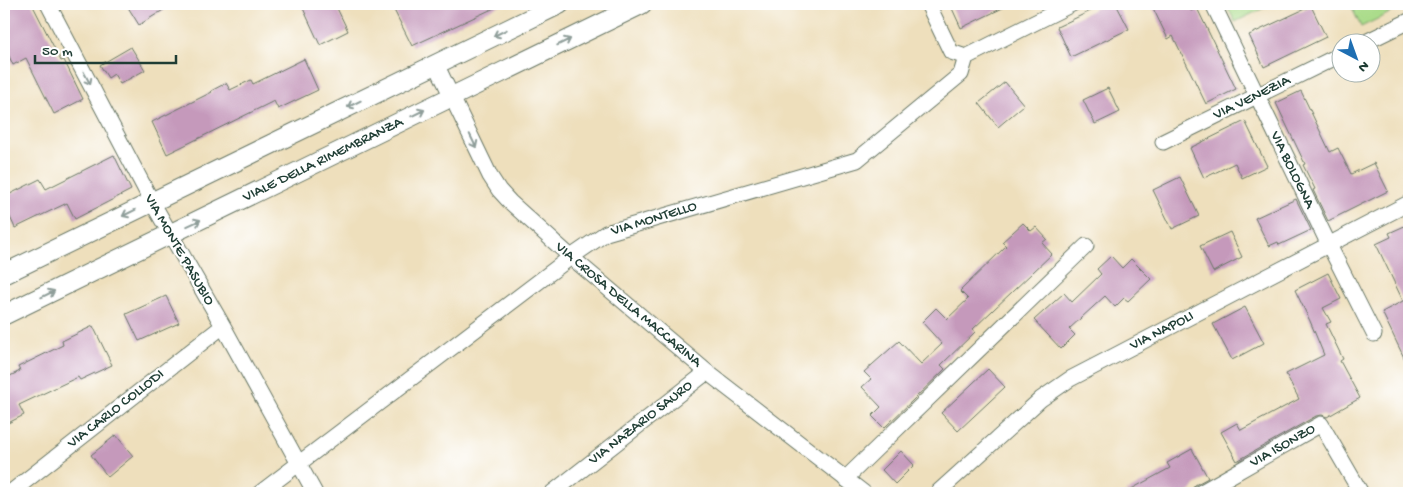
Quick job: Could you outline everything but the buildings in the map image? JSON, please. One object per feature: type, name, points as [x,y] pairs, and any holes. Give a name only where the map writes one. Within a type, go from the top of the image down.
[{"type":"street","name":"VIA MONTE PASUBIO","points":[[48,4],[152,202],[223,326],[314,493]]},
{"type":"street","points":[[4,274],[560,4]]},
{"type":"street","name":"VIALE DELLA RIMEMBRANZA","points":[[4,315],[642,4]]},
{"type":"street","points":[[928,4],[951,52],[966,57],[1072,4]]},
{"type":"street","name":"VIA BOLOGNA","points":[[1213,4],[1328,245],[1374,334]]},
{"type":"street","points":[[1380,35],[1409,21]]},
{"type":"street","name":"VIA MONTELLO","points":[[260,493],[571,257],[606,233],[857,160],[961,74],[966,57]]},
{"type":"street","name":"VIA VENEZIA","points":[[1164,142],[1330,60]]},
{"type":"street","name":"VIA CROSA DELLA MACCARINA","points":[[436,64],[490,176],[510,202],[571,257],[707,372],[864,493]]},
{"type":"street","name":"VIA NAPOLI","points":[[937,493],[1041,399],[1070,379],[1409,203]]},
{"type":"street","points":[[845,479],[1086,246]]},
{"type":"street","name":"VIA CARLO COLLODI","points":[[10,493],[223,326]]},
{"type":"street","name":"VIA NAZARIO SAURO","points":[[552,493],[707,372]]},
{"type":"street","name":"VIA ISONZO","points":[[1200,493],[1321,424],[1361,493]]},
{"type":"green space","points":[[1226,4],[1272,4],[1235,22]]},
{"type":"green space","points":[[1350,4],[1398,4],[1400,8],[1361,27]]}]
